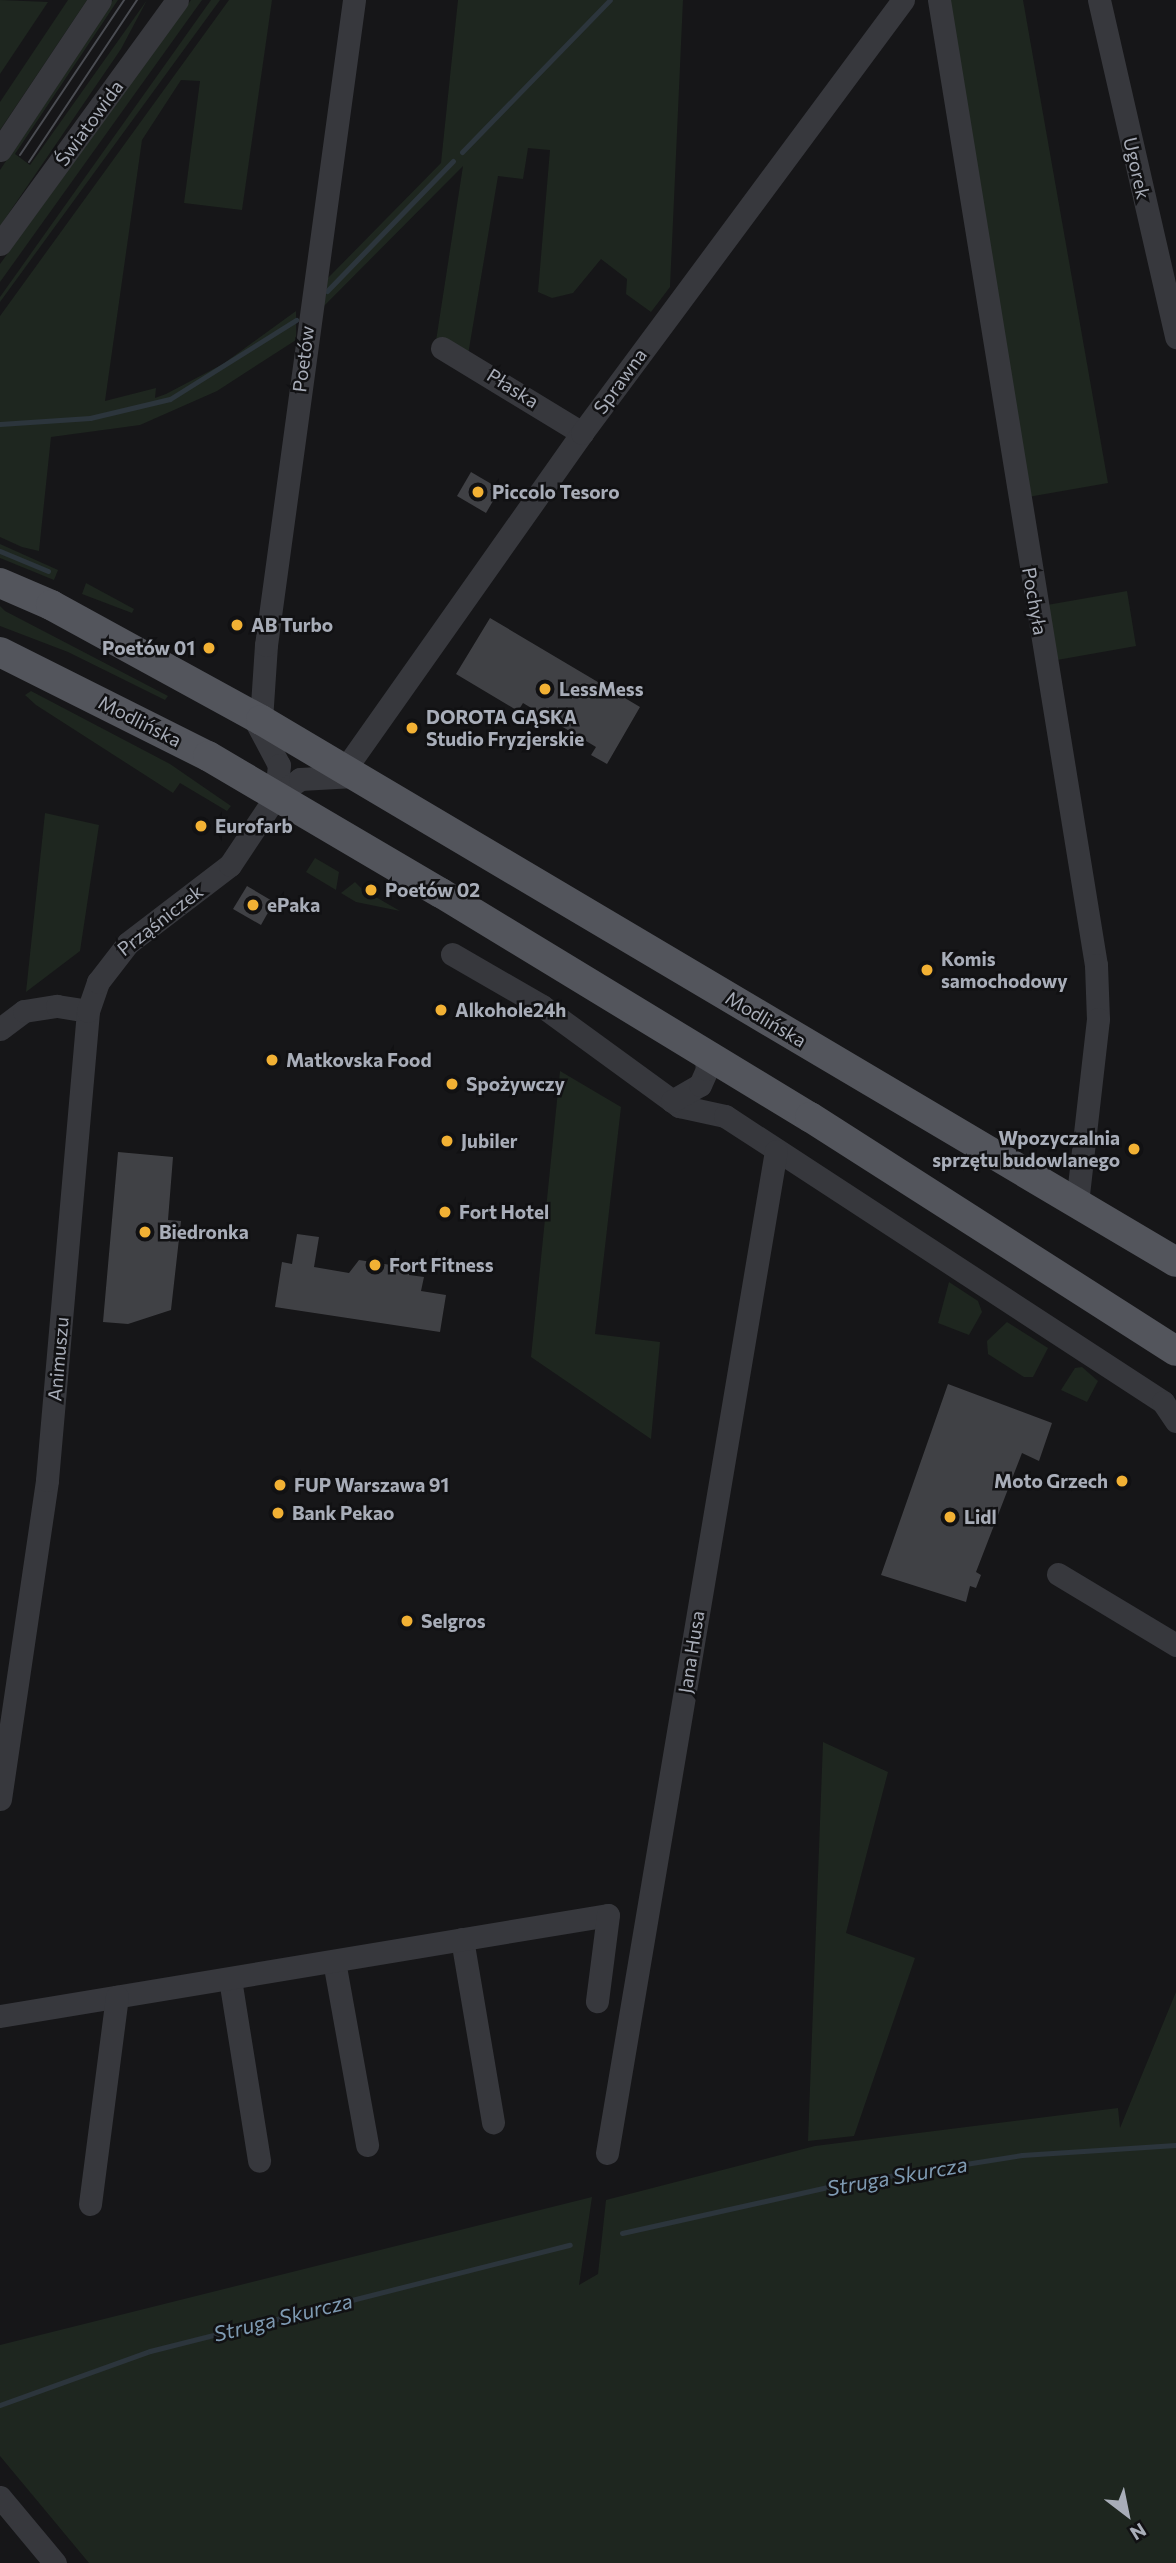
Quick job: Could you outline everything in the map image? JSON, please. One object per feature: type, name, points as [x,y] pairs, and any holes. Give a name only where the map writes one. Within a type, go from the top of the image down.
[{"type":"main road","name":"Modlińska","points":[[0,583],[51,605],[255,716],[1176,1262]]},
{"type":"main road","name":"Modlińska","points":[[0,652],[276,796],[1176,1351]]},
{"type":"street","points":[[0,150],[100,0]]},
{"type":"street","name":"Światowida","points":[[0,244],[177,0]]},
{"type":"street","name":"Poetów","points":[[255,716],[354,0]]},
{"type":"street","name":"Sprawna","points":[[351,773],[582,433],[903,0]]},
{"type":"street","name":"Pochyła","points":[[939,0],[1096,965],[1098,1019],[1077,1204]]},
{"type":"street","name":"Ugorek","points":[[1099,0],[1176,337]]},
{"type":"street","name":"Płaska","points":[[442,348],[582,433]]},
{"type":"street","name":"Modlińska","points":[[255,716],[268,737],[279,765],[276,796]]},
{"type":"street","points":[[276,796],[300,779],[351,773]]},
{"type":"street","name":"Prząśniczek","points":[[88,1011],[112,958],[230,866],[276,796]]},
{"type":"street","points":[[452,954],[542,1006],[672,1101],[725,1115],[776,1151],[1163,1402],[1176,1421]]},
{"type":"street","points":[[0,1029],[24,1011],[57,1006],[88,1011]]},
{"type":"street","name":"Animuszu","points":[[0,1800],[7,1703],[47,1480],[88,1011]]},
{"type":"street","points":[[672,1101],[689,1096],[706,1061]]},
{"type":"street","points":[[706,1061],[725,1115]]},
{"type":"street","name":"Jana Husa","points":[[607,2153],[776,1151]]},
{"type":"street","points":[[1058,1574],[1176,1645]]},
{"type":"street","points":[[0,2016],[608,1915],[597,2001]]},
{"type":"street","points":[[462,1939],[493,2122]]},
{"type":"street","points":[[334,1961],[368,2145]]},
{"type":"street","points":[[230,1979],[260,2161]]},
{"type":"street","points":[[90,2204],[117,1997]]},
{"type":"street","points":[[0,2497],[55,2563]]},
{"type":"shaded area","points":[[0,0],[48,2],[0,74]]},
{"type":"shaded area","points":[[68,0],[87,0],[0,130],[0,102]]},
{"type":"shaded area","points":[[113,0],[118,0],[15,154],[30,165],[147,0],[121,49],[0,226],[0,170]]},
{"type":"shaded area","points":[[191,0],[202,0],[0,282],[0,264]]},
{"type":"shaded area","points":[[211,0],[220,0],[0,302],[0,297]]},
{"type":"shaded area","points":[[229,0],[272,0],[242,210],[184,203],[200,81],[181,80],[142,140],[105,401],[156,388],[155,398],[166,394],[223,364],[296,311],[296,340],[217,391],[140,425],[51,437],[39,551],[22,547],[0,537],[0,316]]},
{"type":"shaded area","points":[[458,0],[683,0],[670,287],[651,312],[626,294],[627,279],[601,259],[573,293],[552,298],[538,292],[550,150],[528,148],[523,179],[498,176],[468,355],[436,341],[463,166],[321,309],[324,282],[441,163]]},
{"type":"shaded area","points":[[950,0],[1023,0],[1108,483],[1028,497]]},
{"type":"shaded area","points":[[0,544],[58,570],[54,580],[0,558]]},
{"type":"shaded area","points":[[86,583],[134,609],[132,613],[82,594]]},
{"type":"shaded area","points":[[1127,591],[1136,646],[1057,660],[1047,605]]},
{"type":"shaded area","points":[[0,606],[168,696],[165,700],[68,652],[0,626]]},
{"type":"shaded area","points":[[31,691],[170,764],[231,806],[227,811],[180,783],[173,793],[36,705],[25,695]]},
{"type":"shaded area","points":[[45,813],[99,825],[80,951],[26,992]]},
{"type":"shaded area","points":[[315,858],[339,872],[336,890],[306,872]]},
{"type":"shaded area","points":[[355,882],[400,911],[356,902],[341,893]]},
{"type":"shaded area","points":[[560,1071],[621,1107],[595,1334],[660,1342],[651,1439],[531,1357]]},
{"type":"shaded area","points":[[949,1282],[978,1301],[982,1312],[969,1335],[938,1323]]},
{"type":"shaded area","points":[[1007,1322],[1048,1348],[1033,1377],[1024,1377],[988,1354],[987,1341]]},
{"type":"shaded area","points":[[1082,1367],[1098,1381],[1087,1402],[1061,1390],[1075,1368]]},
{"type":"shaded area","points":[[823,1742],[888,1772],[846,1933],[915,1958],[854,2136],[808,2141]]},
{"type":"shaded area","points":[[1176,1992],[1176,2563],[89,2563],[0,2456],[0,2345],[592,2197],[579,2285],[598,2274],[606,2200],[815,2146],[1118,2108],[1120,2128]]},
{"type":"building","name":"Piccolo Tesoro","points":[[471,472],[500,489],[486,513],[457,496]]},
{"type":"building","name":"LessMess","points":[[490,618],[640,707],[607,764],[591,755],[596,747],[523,703],[518,711],[456,674]]},
{"type":"building","name":"ePaka","points":[[247,886],[274,902],[261,925],[233,909]]},
{"type":"building","name":"Biedronka","points":[[118,1152],[173,1157],[168,1220],[181,1221],[171,1310],[128,1324],[103,1322]]},
{"type":"building","points":[[297,1234],[319,1237],[314,1267],[349,1273],[359,1260],[410,1268],[409,1275],[424,1277],[421,1291],[446,1295],[440,1332],[275,1307],[282,1262],[292,1264]]},
{"type":"building","name":"Lidl","points":[[948,1384],[1052,1423],[1039,1461],[1022,1453],[976,1572],[981,1575],[976,1588],[970,1586],[966,1602],[881,1575]]},
{"type":"waterway","points":[[462,152],[610,0]]},
{"type":"waterway","points":[[327,291],[453,161]]},
{"type":"waterway","points":[[0,424],[90,418],[170,399],[296,320]]},
{"type":"waterway","points":[[0,551],[48,571]]},
{"type":"waterway","name":"Struga Skurcza","points":[[622,2233],[845,2183],[1022,2155],[1176,2145]]},
{"type":"waterway","name":"Struga Skurcza","points":[[0,2405],[150,2351],[570,2245]]},
{"type":"tram line","points":[[20,155],[124,0]]},
{"type":"tram line","points":[[29,162],[137,0]]},
{"type":"place","name":"Piccolo Tesoro","points":[[478,492]]},
{"type":"place","name":"AB Turbo","points":[[237,625]]},
{"type":"place","name":"Poetów 01","points":[[209,648]]},
{"type":"place","name":"LessMess","points":[[545,689]]},
{"type":"place","name":"DOROTA GĄSKA Studio Fryzjerskie","points":[[412,728]]},
{"type":"place","name":"Eurofarb","points":[[201,826]]},
{"type":"place","name":"Poetów 02","points":[[371,890]]},
{"type":"place","name":"ePaka","points":[[253,905]]},
{"type":"place","name":"Komis samochodowy","points":[[927,970]]},
{"type":"place","name":"Alkohole24h","points":[[441,1010]]},
{"type":"place","name":"Matkovska Food","points":[[272,1060]]},
{"type":"place","name":"Spożywczy","points":[[452,1084]]},
{"type":"place","name":"Jubiler","points":[[447,1141]]},
{"type":"place","name":"Wpozyczalnia sprzętu budowlanego","points":[[1134,1149]]},
{"type":"place","name":"Fort Hotel","points":[[445,1212]]},
{"type":"place","name":"Biedronka","points":[[145,1232]]},
{"type":"place","name":"Fort Fitness","points":[[375,1265]]},
{"type":"place","name":"Moto Grzech","points":[[1122,1481]]},
{"type":"place","name":"FUP Warszawa 91","points":[[280,1485]]},
{"type":"place","name":"Bank Pekao","points":[[278,1513]]},
{"type":"place","name":"Lidl","points":[[950,1517]]},
{"type":"place","name":"Selgros","points":[[407,1621]]}]
